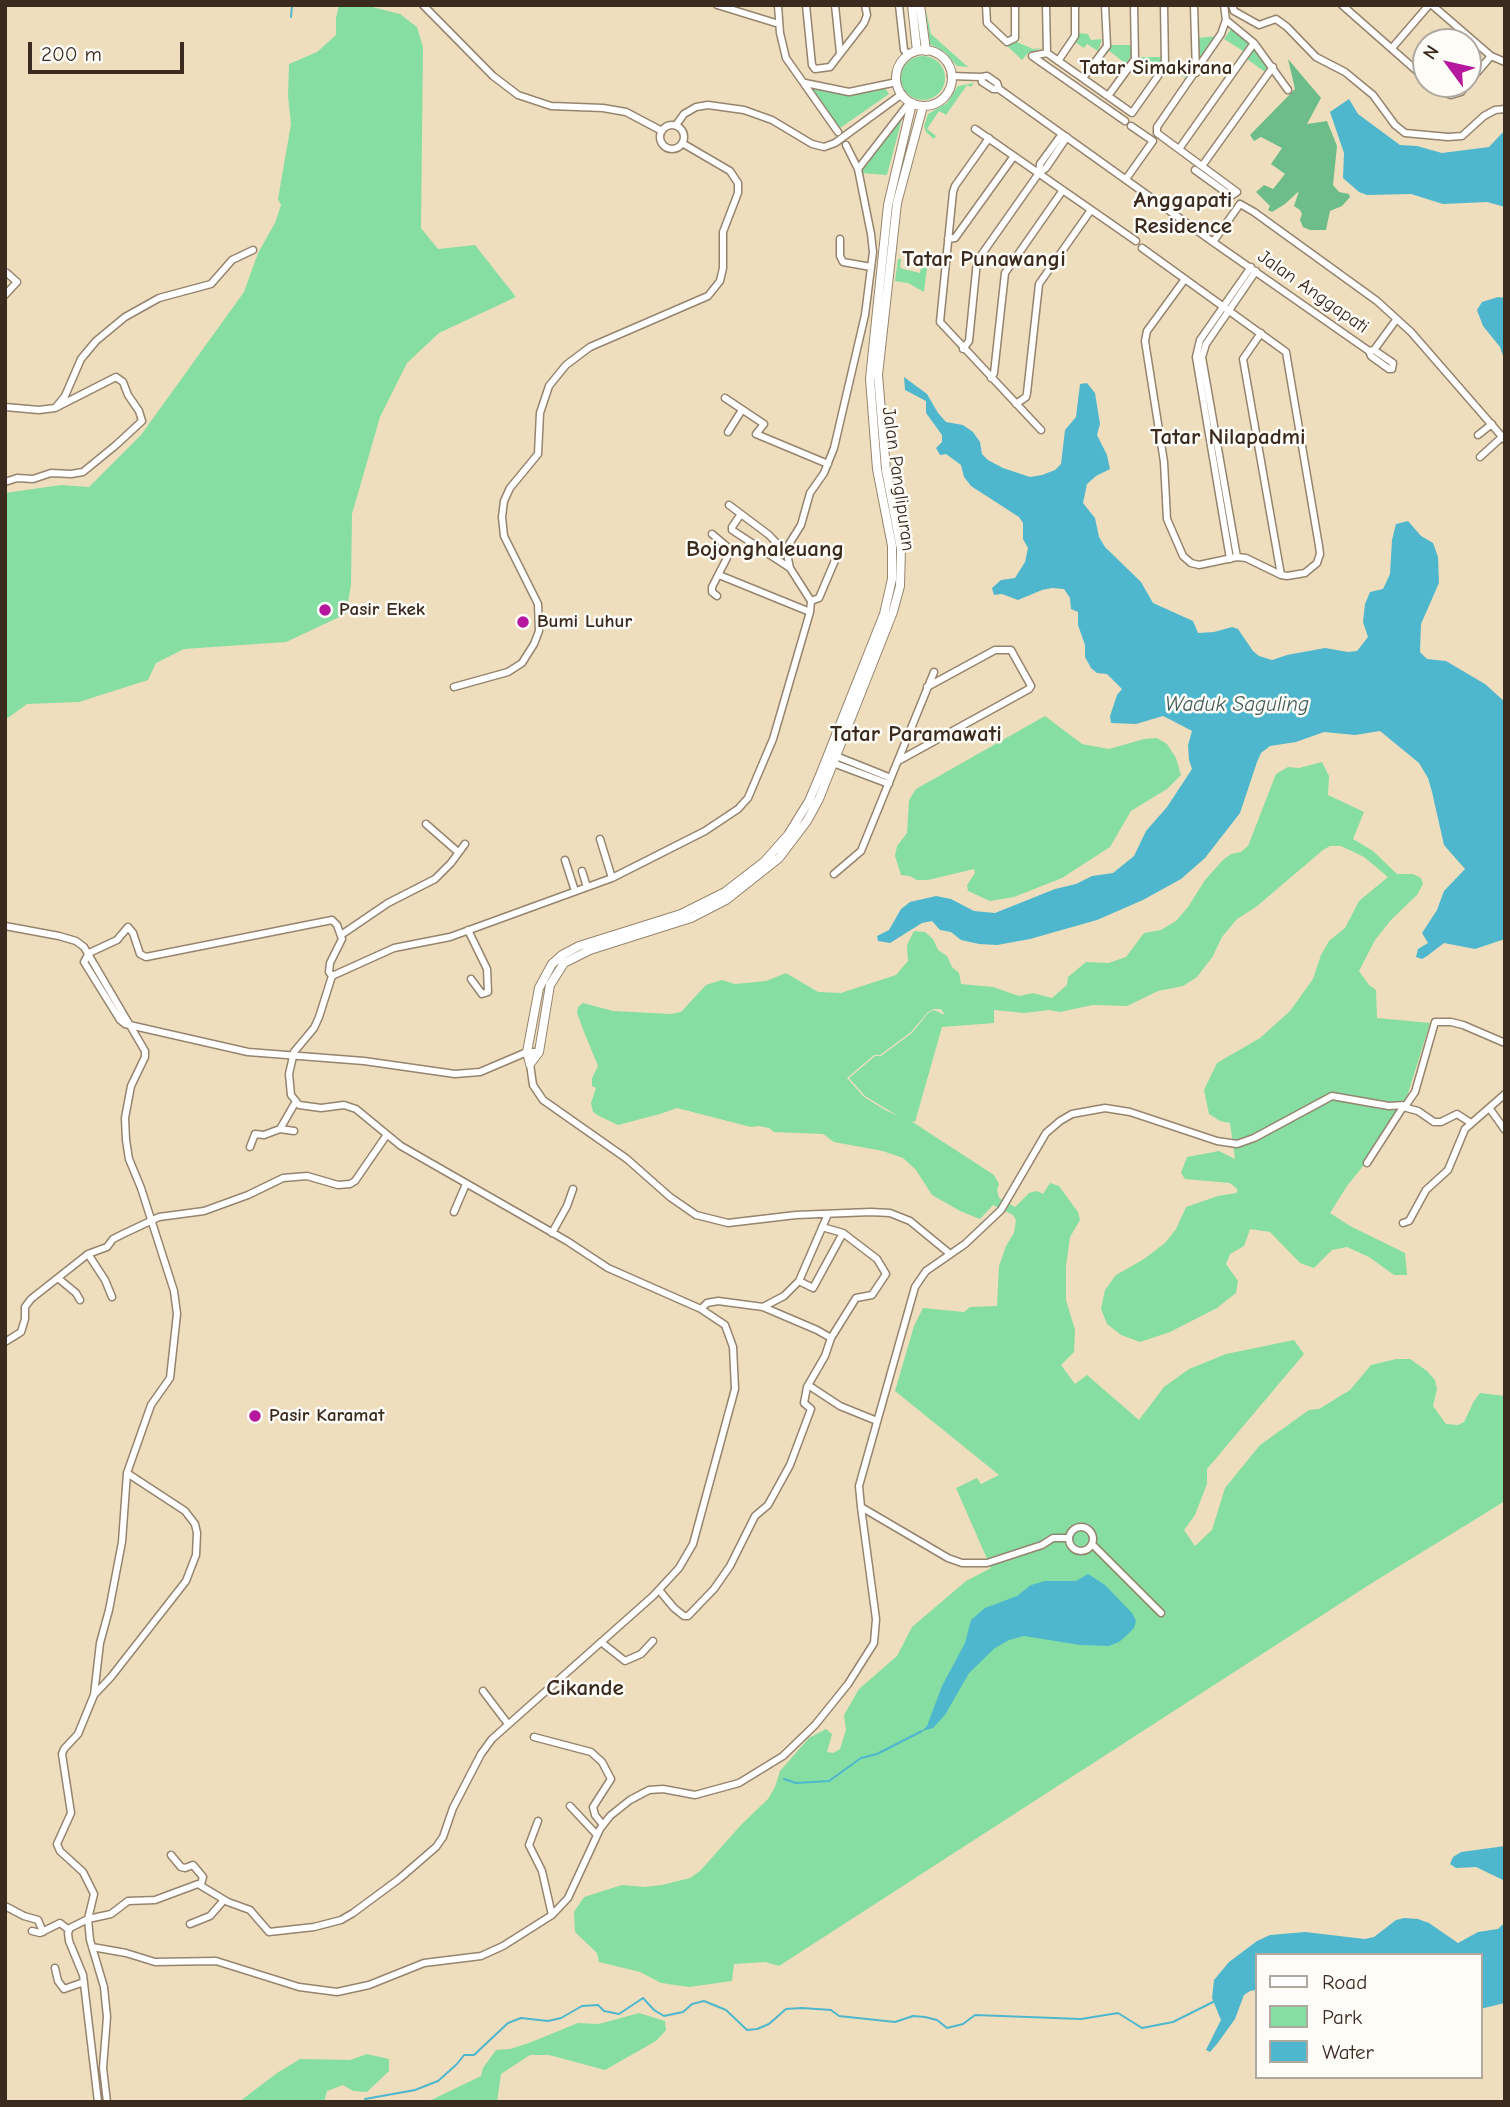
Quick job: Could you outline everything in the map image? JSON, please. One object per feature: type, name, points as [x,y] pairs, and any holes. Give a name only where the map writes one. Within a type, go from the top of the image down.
[{"type":"main road","points":[[912,5],[917,52]]},
{"type":"main road","points":[[917,52],[920,5]]},
{"type":"main road","points":[[917,52],[935,53],[943,58],[951,75],[946,95],[938,102],[923,106],[911,102],[902,94],[897,82],[899,67],[917,52]]},
{"type":"main road","name":"Jalan Panglipuran","points":[[530,1064],[527,1052],[539,988],[552,964],[579,946],[703,913],[726,900],[779,858],[807,821],[819,799],[864,675],[884,614],[892,579],[892,546],[879,485],[870,379],[888,205],[911,102]]},
{"type":"main road","name":"Jalan Panglipuran","points":[[530,1064],[539,1052],[550,985],[564,963],[590,950],[661,925],[725,892],[764,862],[788,835],[809,801],[893,612],[901,576],[901,549],[886,470],[878,375],[897,203],[923,106]]},
{"type":"street","points":[[423,5],[493,76],[518,94],[551,106],[603,108],[626,112],[662,131]]},
{"type":"street","points":[[718,5],[779,24]]},
{"type":"street","points":[[778,5],[786,58],[838,132]]},
{"type":"street","points":[[806,5],[812,65],[815,69],[830,67],[864,23],[867,15],[865,5]]},
{"type":"street","points":[[835,5],[840,53]]},
{"type":"street","points":[[898,5],[904,51],[917,52]]},
{"type":"street","points":[[986,5],[987,23],[1007,42],[1015,38],[1016,5]]},
{"type":"street","points":[[1046,5],[1047,53]]},
{"type":"street","points":[[1058,61],[1075,36],[1075,5]]},
{"type":"street","points":[[1083,78],[1107,46],[1105,5]]},
{"type":"street","points":[[1108,96],[1135,59],[1134,5]]},
{"type":"street","points":[[1126,179],[1153,141],[1032,56],[1047,53],[1132,113],[1165,66],[1164,5]]},
{"type":"street","points":[[1194,5],[1196,73]]},
{"type":"street","points":[[1195,170],[1231,196],[1237,189],[1157,133],[1157,127],[1221,34],[1226,20],[1224,5]]},
{"type":"street","points":[[1232,5],[1234,11],[1259,25],[1276,19],[1287,27],[1316,57],[1345,72],[1373,94],[1395,125],[1405,133],[1462,136],[1484,116],[1505,109]]},
{"type":"street","points":[[1342,5],[1412,66]]},
{"type":"street","points":[[1392,48],[1430,5],[1491,57],[1505,62]]},
{"type":"street","points":[[1226,20],[1254,43],[1288,90]]},
{"type":"street","points":[[1179,149],[1254,43]]},
{"type":"street","points":[[1482,68],[1491,57]]},
{"type":"street","points":[[1202,166],[1273,67]]},
{"type":"street","name":"Jalan Anggapati","points":[[951,75],[981,77],[982,82],[993,89],[999,89],[1213,242],[1372,351],[1396,320]]},
{"type":"street","points":[[805,83],[849,92],[897,82]]},
{"type":"street","points":[[676,125],[684,114],[696,107],[708,105],[744,110],[781,124],[824,148],[835,143],[902,94]]},
{"type":"street","points":[[858,169],[911,102]]},
{"type":"street","points":[[669,125],[676,125],[683,133],[682,143],[675,148],[667,148],[660,138],[662,131],[669,125]]},
{"type":"street","points":[[975,129],[1136,241]]},
{"type":"street","points":[[964,349],[969,341],[977,261],[1045,168],[1064,135]]},
{"type":"street","points":[[989,138],[955,186],[940,322],[1041,430]]},
{"type":"street","points":[[454,687],[508,672],[522,663],[534,644],[538,631],[538,604],[504,536],[502,517],[510,488],[538,454],[540,413],[549,386],[566,365],[590,347],[708,296],[720,281],[723,268],[723,232],[738,193],[738,183],[730,172],[682,143]]},
{"type":"street","points":[[786,553],[788,544],[801,525],[810,493],[828,464],[838,434],[862,328],[871,267],[871,234],[858,169],[846,145]]},
{"type":"street","points":[[948,239],[955,239],[1014,156]]},
{"type":"street","points":[[991,378],[994,373],[1005,273],[1063,190]]},
{"type":"street","points":[[1213,242],[1238,207],[1243,205],[1377,301],[1422,342],[1503,438],[1480,457]]},
{"type":"street","points":[[1016,404],[1026,397],[1027,393],[1039,285],[1091,210]]},
{"type":"street","points":[[840,239],[840,256],[843,262],[871,267]]},
{"type":"street","points":[[1142,248],[1283,349],[1288,357],[1320,554],[1312,569],[1305,573],[1281,575],[1251,560],[1233,558],[1199,565],[1191,563],[1183,556],[1167,519],[1164,462],[1145,341],[1147,331],[1185,279]]},
{"type":"street","points":[[55,408],[65,396],[81,359],[96,341],[125,317],[159,298],[211,284],[232,260],[253,250]]},
{"type":"street","points":[[1233,558],[1202,357],[1206,344],[1226,309],[1253,269]]},
{"type":"street","points":[[5,295],[17,282],[7,273]]},
{"type":"street","points":[[1261,333],[1243,359],[1281,575]]},
{"type":"street","points":[[5,407],[39,410],[55,408],[116,377],[123,382],[142,421],[83,472],[51,473],[5,482]]},
{"type":"street","points":[[725,398],[764,424],[756,435],[828,464]]},
{"type":"street","points":[[729,432],[742,410]]},
{"type":"street","points":[[1478,435],[1492,424]]},
{"type":"street","points":[[201,1884],[224,1900],[250,1910],[266,1930],[273,1933],[314,1927],[341,1920],[353,1913],[436,1847],[481,1754],[492,1739],[659,1590],[679,1568],[693,1544],[735,1389],[733,1347],[728,1331],[718,1319],[701,1309],[625,1277],[401,1146],[351,1107],[304,1108],[295,1103],[289,1088],[293,1054],[314,1028],[332,975],[394,948],[450,937],[612,878],[705,831],[738,809],[748,798],[773,739],[811,601],[790,568],[786,553],[769,534],[729,505]]},
{"type":"street","points":[[741,514],[732,530],[790,568]]},
{"type":"street","points":[[712,534],[731,550],[712,590],[717,596]]},
{"type":"street","points":[[811,601],[819,598],[839,551]]},
{"type":"street","points":[[719,575],[810,612]]},
{"type":"street","points":[[898,761],[1031,686],[1011,650],[995,650],[927,687]]},
{"type":"street","points":[[834,874],[861,850],[934,672]]},
{"type":"street","points":[[834,759],[890,781]]},
{"type":"street","points":[[426,824],[458,852]]},
{"type":"street","points":[[600,839],[612,878]]},
{"type":"street","points":[[341,935],[388,903],[435,879],[464,844]]},
{"type":"street","points":[[565,860],[575,891]]},
{"type":"street","points":[[582,871],[587,887]]},
{"type":"street","points":[[89,953],[117,940],[128,927],[133,933],[140,954],[146,957],[329,920],[337,925],[342,942],[329,966],[332,975]]},
{"type":"street","points":[[5,926],[76,941],[89,953],[145,1051],[145,1057],[131,1086],[124,1129],[129,1159],[174,1291],[177,1314],[170,1378],[151,1405],[127,1473],[122,1542],[100,1643],[94,1695],[80,1730],[62,1754],[71,1813],[57,1844],[60,1851],[83,1872],[93,1889],[93,1904],[88,1919],[92,1947],[104,1987],[107,2017],[103,2068],[107,2102]]},
{"type":"street","points":[[468,930],[487,969],[488,992],[482,994],[471,979]]},
{"type":"street","points":[[1367,1163],[1402,1107],[1411,1101],[1434,1022],[1463,1025],[1505,1043]]},
{"type":"street","points":[[132,1027],[248,1052],[364,1061],[455,1074],[480,1072],[527,1052],[539,1052]]},
{"type":"street","points":[[530,1064],[533,1085],[543,1100],[627,1159],[670,1197],[696,1215],[728,1223],[828,1213],[890,1213],[910,1221],[949,1253]]},
{"type":"street","points":[[1403,1223],[1409,1221],[1426,1190],[1448,1170],[1462,1135],[1471,1123],[1505,1094]]},
{"type":"street","points":[[92,1947],[155,1962],[216,1961],[299,1987],[337,1992],[379,1982],[424,1964],[481,1956],[503,1946],[552,1915],[568,1898],[603,1825],[631,1800],[649,1790],[663,1789],[695,1795],[739,1783],[783,1756],[815,1725],[848,1684],[874,1643],[876,1619],[859,1486],[915,1287],[926,1271],[965,1244],[1001,1210],[1046,1133],[1060,1121],[1084,1110],[1114,1109],[1217,1141],[1237,1144],[1254,1138],[1319,1100],[1332,1096],[1418,1111],[1434,1122],[1441,1122],[1457,1114],[1471,1123]]},
{"type":"street","points":[[280,1129],[295,1103]]},
{"type":"street","points":[[1490,1109],[1505,1130]]},
{"type":"street","points":[[250,1147],[255,1134],[264,1135],[280,1129],[294,1131]]},
{"type":"street","points":[[5,1342],[21,1332],[26,1304],[88,1254],[107,1247],[113,1239],[166,1215],[204,1211],[248,1195],[283,1178],[307,1176],[338,1185],[351,1184],[386,1136]]},
{"type":"street","points":[[454,1212],[466,1184]]},
{"type":"street","points":[[552,1233],[573,1189]]},
{"type":"street","points":[[763,1307],[784,1296],[799,1281],[828,1213]]},
{"type":"street","points":[[659,1590],[684,1616],[693,1612],[714,1589],[730,1566],[755,1516],[768,1505],[790,1465],[811,1409],[804,1403],[808,1385],[825,1356],[831,1338],[856,1298],[872,1295],[886,1274],[877,1259],[843,1233],[822,1227]]},
{"type":"street","points":[[799,1281],[814,1287],[843,1233]]},
{"type":"street","points":[[88,1254],[102,1273],[112,1297]]},
{"type":"street","points":[[59,1279],[76,1293],[80,1300]]},
{"type":"street","points":[[701,1309],[707,1303],[727,1301],[763,1307],[831,1338]]},
{"type":"street","points":[[5,1333],[12,1335],[21,1332]]},
{"type":"street","points":[[808,1385],[840,1406],[877,1421]]},
{"type":"street","points":[[94,1695],[186,1581],[196,1555],[195,1524],[185,1511],[127,1473]]},
{"type":"street","points":[[861,1507],[948,1558],[962,1563],[987,1563],[1042,1545],[1053,1538],[1069,1538]]},
{"type":"street","points":[[1092,1544],[1085,1550],[1076,1550],[1069,1544],[1069,1538],[1075,1528],[1085,1527],[1092,1534],[1092,1544],[1161,1614]]},
{"type":"street","points":[[601,1642],[621,1661],[625,1661],[641,1654],[653,1641]]},
{"type":"street","points":[[483,1691],[508,1724]]},
{"type":"street","points":[[534,1737],[591,1752],[602,1762],[611,1779],[593,1807],[595,1815],[603,1825]]},
{"type":"street","points":[[570,1806],[597,1835]]},
{"type":"street","points":[[538,1821],[529,1845],[542,1871],[552,1915]]},
{"type":"street","points":[[171,1855],[181,1867],[193,1865],[203,1877],[201,1884]]},
{"type":"street","points":[[69,1930],[88,1919],[111,1914],[128,1901],[155,1900],[201,1884]]},
{"type":"street","points":[[190,1924],[210,1916],[224,1900]]},
{"type":"street","points":[[5,1906],[38,1920],[43,1932]]},
{"type":"street","points":[[32,1931],[43,1932],[60,1923],[69,1930]]},
{"type":"street","points":[[69,1930],[69,1941],[79,1962],[84,1982],[98,2102]]},
{"type":"street","points":[[55,1968],[58,1981],[64,1989],[84,1982]]},
{"type":"green space","points":[[339,5],[364,5],[400,14],[417,27],[423,47],[421,228],[438,249],[475,245],[516,297],[439,333],[407,363],[380,417],[352,514],[351,585],[346,614],[286,642],[184,649],[156,663],[148,680],[79,702],[27,704],[5,720],[5,493],[61,485],[89,487],[141,435],[244,292],[258,253],[275,223],[281,205],[278,199],[291,124],[289,64],[317,52],[336,35]]},
{"type":"green space","points":[[926,10],[931,34],[968,67],[957,66],[945,52],[930,44]]},
{"type":"green space","points":[[1231,29],[1249,43],[1243,51],[1224,39]]},
{"type":"green space","points":[[1078,33],[1088,34],[1091,40],[1102,39],[1098,51],[1087,44],[1084,48],[1075,42]]},
{"type":"green space","points":[[1218,36],[1198,65],[1198,38]]},
{"type":"green space","points":[[1017,42],[1033,49],[1042,48],[1028,53],[1022,60],[1006,45]]},
{"type":"green space","points":[[1109,45],[1131,45],[1132,54],[1126,64],[1107,49]]},
{"type":"green space","points":[[1254,48],[1269,65],[1265,72],[1247,59]]},
{"type":"green space","points":[[923,56],[939,62],[945,78],[939,94],[923,100],[907,94],[901,78],[907,62]]},
{"type":"green space","points":[[1139,57],[1161,57],[1161,65],[1155,75],[1136,62]]},
{"type":"green space","points":[[1288,59],[1321,98],[1307,124],[1327,121],[1337,146],[1333,185],[1339,192],[1349,194],[1350,197],[1342,206],[1330,211],[1326,230],[1303,227],[1300,220],[1302,214],[1294,206],[1299,191],[1272,212],[1268,210],[1270,206],[1256,192],[1264,185],[1273,189],[1285,174],[1271,164],[1282,148],[1261,137],[1254,141],[1250,135],[1295,89]]},
{"type":"green space","points":[[1169,62],[1191,64],[1191,74],[1187,79],[1169,66]]},
{"type":"green space","points":[[974,83],[971,87],[967,85],[946,115],[939,111],[927,129],[936,136],[934,139],[924,126],[928,114],[947,103],[958,86]]},
{"type":"green space","points":[[812,88],[843,94],[885,88],[889,94],[840,128]]},
{"type":"green space","points":[[903,115],[887,175],[860,173],[860,169]]},
{"type":"green space","points":[[898,259],[901,259],[900,267],[903,269],[920,273],[921,267],[927,268],[924,292],[908,283],[895,281]]},
{"type":"green space","points":[[1045,716],[1082,744],[1109,749],[1157,738],[1167,744],[1176,758],[1181,775],[1167,789],[1131,811],[1110,847],[1062,878],[1014,897],[990,901],[968,891],[967,885],[975,873],[974,869],[928,880],[901,875],[895,856],[897,846],[907,833],[909,800],[916,789]]},
{"type":"green space","points":[[1322,762],[1329,776],[1328,795],[1364,812],[1353,839],[1373,851],[1397,874],[1413,874],[1421,878],[1423,884],[1417,895],[1375,940],[1359,971],[1376,990],[1377,1018],[1430,1023],[1406,1100],[1330,1213],[1405,1253],[1407,1275],[1394,1275],[1369,1257],[1347,1247],[1332,1250],[1314,1268],[1300,1263],[1270,1232],[1250,1229],[1244,1246],[1230,1254],[1226,1264],[1238,1281],[1236,1293],[1217,1308],[1170,1332],[1140,1342],[1121,1335],[1107,1324],[1101,1309],[1105,1290],[1116,1275],[1165,1243],[1176,1229],[1186,1207],[1236,1193],[1238,1190],[1230,1183],[1185,1179],[1181,1173],[1187,1157],[1219,1151],[1235,1159],[1230,1123],[1220,1121],[1209,1114],[1204,1090],[1217,1063],[1260,1038],[1290,1011],[1313,979],[1329,941],[1345,928],[1359,901],[1388,877],[1364,857],[1341,846],[1330,846],[1323,850],[1256,907],[1237,919],[1222,937],[1213,956],[1197,977],[1183,986],[1158,991],[1127,1006],[1093,1005],[1060,1012],[994,1010],[994,1023],[942,1027],[915,1122],[911,1121],[994,1175],[999,1184],[999,1198],[1015,1207],[1029,1193],[1037,1191],[1043,1194],[1050,1183],[1059,1186],[1078,1212],[1080,1220],[1070,1237],[1066,1266],[1066,1300],[1075,1330],[1074,1352],[1061,1365],[1075,1384],[1087,1375],[1139,1420],[1164,1387],[1189,1369],[1226,1354],[1294,1340],[1304,1354],[1207,1469],[1207,1484],[1195,1515],[1184,1530],[1195,1546],[1212,1530],[1225,1488],[1260,1445],[1309,1410],[1319,1409],[1350,1390],[1371,1365],[1396,1359],[1410,1359],[1435,1380],[1437,1389],[1433,1406],[1446,1424],[1458,1425],[1464,1422],[1480,1393],[1505,1396],[1505,1501],[1372,1583],[779,1966],[765,1962],[734,1964],[732,1981],[689,1987],[661,1983],[640,1972],[599,1962],[597,1953],[575,1932],[574,1912],[584,1897],[622,1885],[662,1885],[690,1878],[700,1871],[768,1799],[780,1771],[809,1738],[826,1729],[832,1734],[827,1752],[833,1753],[840,1749],[846,1730],[844,1715],[859,1689],[897,1656],[912,1627],[966,1581],[991,1568],[956,1488],[977,1478],[981,1484],[999,1475],[895,1391],[914,1326],[923,1308],[964,1312],[970,1307],[997,1306],[999,1266],[1014,1233],[1016,1220],[1013,1215],[993,1205],[980,1219],[960,1211],[932,1195],[916,1170],[903,1158],[883,1151],[834,1142],[823,1134],[774,1132],[769,1128],[751,1127],[677,1108],[618,1125],[599,1116],[593,1112],[591,1103],[596,1088],[592,1086],[592,1078],[598,1066],[577,1013],[578,1007],[583,1003],[613,1011],[671,1014],[681,1012],[706,985],[722,980],[735,984],[766,981],[786,973],[818,992],[841,993],[896,975],[908,961],[907,945],[914,931],[925,932],[933,939],[938,950],[947,956],[952,967],[959,973],[961,984],[993,987],[1019,996],[1033,993],[1052,998],[1067,985],[1068,977],[1086,962],[1109,963],[1126,957],[1144,933],[1161,930],[1176,921],[1223,860],[1248,846],[1276,774],[1288,767],[1299,768]],"holes":[[[934,1009],[941,1009],[945,1015],[934,1010],[928,1013],[912,1033],[881,1056],[875,1056],[849,1078],[865,1096],[898,1116],[864,1097],[847,1078],[874,1055],[880,1055],[911,1032],[928,1012]]]},
{"type":"green space","points":[[639,2013],[665,2021],[666,2030],[656,2041],[605,2070],[549,2055],[530,2055],[501,2074],[497,2102],[427,2102],[481,2076],[483,2068],[496,2050],[529,2043],[578,2023],[599,2024]]},
{"type":"green space","points":[[367,2054],[389,2059],[389,2071],[367,2092],[353,2091],[343,2085],[327,2091],[324,2102],[239,2102],[300,2059],[350,2060]]},
{"type":"water","points":[[1349,99],[1358,114],[1400,145],[1417,146],[1442,153],[1489,147],[1505,130],[1505,207],[1487,202],[1443,204],[1411,194],[1367,195],[1359,192],[1343,178],[1344,153],[1330,112]]},
{"type":"water","points":[[1498,297],[1505,298],[1505,362],[1500,347],[1483,326],[1477,310],[1482,302]]},
{"type":"water","name":"Waduk Saguling","points":[[904,377],[927,394],[946,422],[963,425],[973,432],[980,442],[982,454],[988,460],[1030,477],[1055,470],[1061,464],[1065,430],[1076,417],[1080,384],[1087,383],[1095,393],[1100,424],[1097,435],[1107,455],[1110,469],[1087,484],[1083,503],[1095,518],[1099,537],[1105,547],[1141,582],[1153,603],[1193,621],[1198,633],[1232,627],[1238,629],[1259,656],[1272,660],[1325,648],[1357,651],[1368,637],[1363,622],[1365,604],[1370,592],[1383,589],[1390,574],[1396,524],[1408,521],[1421,536],[1433,543],[1438,557],[1439,583],[1421,624],[1420,652],[1427,659],[1446,661],[1485,684],[1505,702],[1505,939],[1475,949],[1444,943],[1422,959],[1416,957],[1418,949],[1428,943],[1422,933],[1437,910],[1444,891],[1465,869],[1444,845],[1428,778],[1419,763],[1380,731],[1355,735],[1324,732],[1296,742],[1270,746],[1261,753],[1240,813],[1205,858],[1181,879],[1143,900],[1097,920],[1030,939],[997,945],[961,940],[951,932],[940,930],[932,921],[922,923],[890,943],[878,941],[877,936],[889,930],[901,909],[910,902],[936,896],[951,899],[974,911],[995,913],[1092,876],[1113,873],[1134,856],[1146,831],[1167,807],[1192,769],[1188,745],[1192,731],[1163,716],[1136,724],[1111,723],[1110,716],[1117,695],[1122,689],[1107,674],[1097,673],[1091,668],[1085,657],[1078,612],[1071,609],[1070,598],[1064,589],[1042,590],[1018,600],[1002,594],[994,595],[992,588],[1001,580],[1015,578],[1025,562],[1028,548],[1023,539],[1023,523],[1019,517],[971,486],[964,477],[961,465],[946,454],[940,455],[936,448],[942,442],[942,435],[926,413],[926,401],[905,390]]},
{"type":"water","points":[[1088,1574],[1105,1585],[1132,1613],[1136,1621],[1134,1628],[1127,1635],[1109,1646],[1080,1645],[1024,1636],[1009,1640],[995,1648],[969,1673],[945,1715],[933,1728],[922,1731],[927,1726],[942,1686],[965,1643],[971,1620],[985,1608],[1017,1596],[1031,1585],[1045,1581],[1076,1581]]},
{"type":"water","points":[[1505,1846],[1505,1881],[1476,1867],[1456,1868],[1450,1864],[1453,1857],[1461,1852]]},
{"type":"water","points":[[1418,1919],[1429,1923],[1458,1943],[1478,1932],[1498,1929],[1505,1922],[1505,2003],[1482,2009],[1482,1953],[1254,1953],[1254,1990],[1244,1995],[1235,2019],[1210,2052],[1206,2050],[1221,2020],[1212,1998],[1214,1980],[1229,1962],[1257,1941],[1270,1935],[1305,1932],[1365,1939],[1374,1937],[1396,1920]]},
{"type":"waterway","points":[[291,17],[292,5]]},
{"type":"waterway","points":[[784,1779],[796,1783],[829,1781],[861,1758],[877,1754],[922,1731]]},
{"type":"waterway","points":[[365,2099],[415,2090],[438,2081],[464,2055],[474,2055],[508,2023],[521,2018],[548,2021],[561,2018],[582,2006],[598,2005],[604,2011],[619,2014],[643,1998],[664,2016],[683,2012],[692,2004],[704,2001],[726,2010],[747,2030],[769,2024],[786,2009],[802,2008],[831,2010],[839,2016],[895,2022],[913,2016],[925,2017],[937,2020],[947,2028],[963,2024],[975,2015],[1081,2019],[1118,2013],[1142,2028],[1173,2022],[1215,2001]]},
{"type":"place","name":"Pasir Ekek","points":[[325,610]]},
{"type":"place","name":"Bumi Luhur","points":[[523,622]]},
{"type":"place","name":"Pasir Karamat","points":[[255,1416]]},
{"type":"district","name":"Tatar Simakirana","points":[[1156,68]]},
{"type":"district","name":"Anggapati Residence","points":[[1183,213]]},
{"type":"district","name":"Tatar Punawangi","points":[[984,259]]},
{"type":"district","name":"Tatar Nilapadmi","points":[[1228,437]]},
{"type":"district","name":"Bojonghaleuang","points":[[765,549]]},
{"type":"district","name":"Tatar Paramawati","points":[[916,734]]},
{"type":"district","name":"Cikande","points":[[585,1688]]}]
